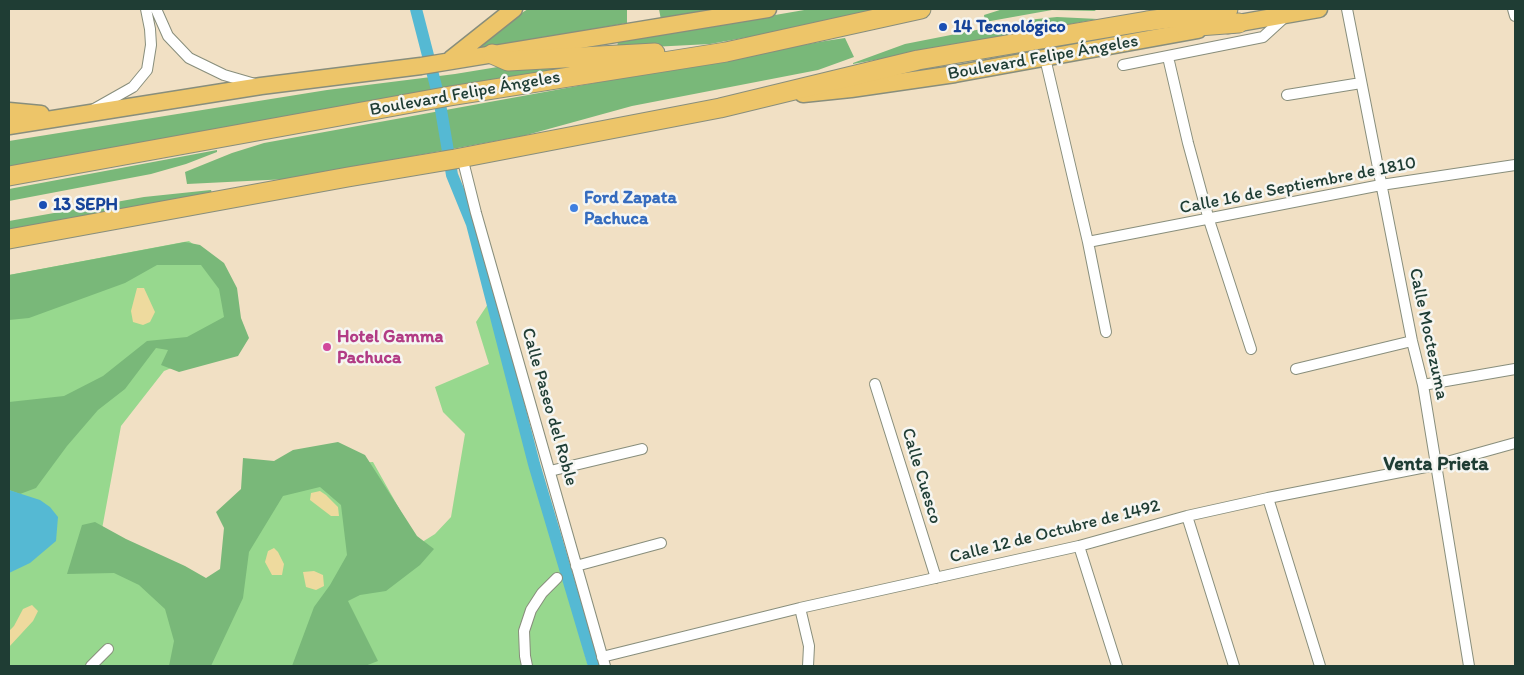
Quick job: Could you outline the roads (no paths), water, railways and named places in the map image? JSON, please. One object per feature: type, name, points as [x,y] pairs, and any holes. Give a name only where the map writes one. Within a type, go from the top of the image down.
[{"type":"highway","name":"Boulevard Felipe Ángeles","points":[[9,176],[426,100],[726,52],[920,9]]},
{"type":"highway","name":"Boulevard Felipe Ángeles","points":[[9,239],[453,159],[766,98],[918,60],[1069,34],[1132,31],[1233,16]]},
{"type":"highway","points":[[492,54],[508,61],[626,54],[726,52]]},
{"type":"main road","points":[[448,60],[514,9]]},
{"type":"main road","name":"Boulevard Felipe Ángeles","points":[[63,117],[261,86],[421,66],[448,60],[768,9]]},
{"type":"main road","name":"Boulevard Felipe Ángeles","points":[[766,98],[851,90],[955,74],[1045,58],[1233,16],[1288,14],[1319,9]]},
{"type":"main road","points":[[9,111],[63,117]]},
{"type":"main road","points":[[9,126],[63,117]]},
{"type":"street","points":[[85,114],[133,87],[147,70],[151,45],[146,9]]},
{"type":"street","points":[[156,9],[168,36],[189,58],[224,75],[261,86]]},
{"type":"street","name":"Calle Moctezuma","points":[[1347,9],[1412,341],[1423,385],[1469,666]]},
{"type":"street","points":[[1513,9],[1515,16]]},
{"type":"street","points":[[1123,65],[1263,37],[1288,14]]},
{"type":"street","points":[[1168,57],[1188,143],[1209,220],[1251,349]]},
{"type":"street","points":[[1045,58],[1088,242],[1106,332]]},
{"type":"street","points":[[1287,95],[1361,83]]},
{"type":"street","name":"Calle Paseo del Roble","points":[[453,159],[476,213],[604,662]]},
{"type":"street","name":"Calle 16 de Septiembre de 1810","points":[[1088,242],[1381,186],[1515,165]]},
{"type":"street","points":[[1296,370],[1412,341]]},
{"type":"street","points":[[1423,385],[1515,369]]},
{"type":"street","name":"Calle Cuesco","points":[[875,384],[936,578]]},
{"type":"street","name":"Calle 12 de Octubre de 1492","points":[[604,662],[800,608],[1078,546],[1186,516],[1436,465],[1515,442]]},
{"type":"street","points":[[550,471],[642,449]]},
{"type":"street","points":[[1268,498],[1320,666]]},
{"type":"street","points":[[1186,516],[1234,666]]},
{"type":"street","points":[[576,566],[661,543]]},
{"type":"street","points":[[1078,546],[1117,666]]},
{"type":"street","points":[[527,666],[524,656],[524,631],[531,610],[542,593],[556,578]]},
{"type":"street","points":[[800,608],[809,646],[808,666]]},
{"type":"street","points":[[92,666],[108,648]]},
{"type":"water","points":[[9,490],[40,500],[50,507],[58,517],[56,541],[30,563],[9,573]]},
{"type":"waterway","points":[[416,9],[439,98],[452,175],[472,224],[534,464],[594,666]]},
{"type":"place","name":"14 Tecnológico","points":[[943,27]]},
{"type":"place","name":"13 SEPH","points":[[43,205]]},
{"type":"place","name":"Ford Zapata Pachuca","points":[[574,208]]},
{"type":"place","name":"Hotel Gamma Pachuca","points":[[327,347]]},
{"type":"district","name":"Venta Prieta","points":[[1436,465]]}]
